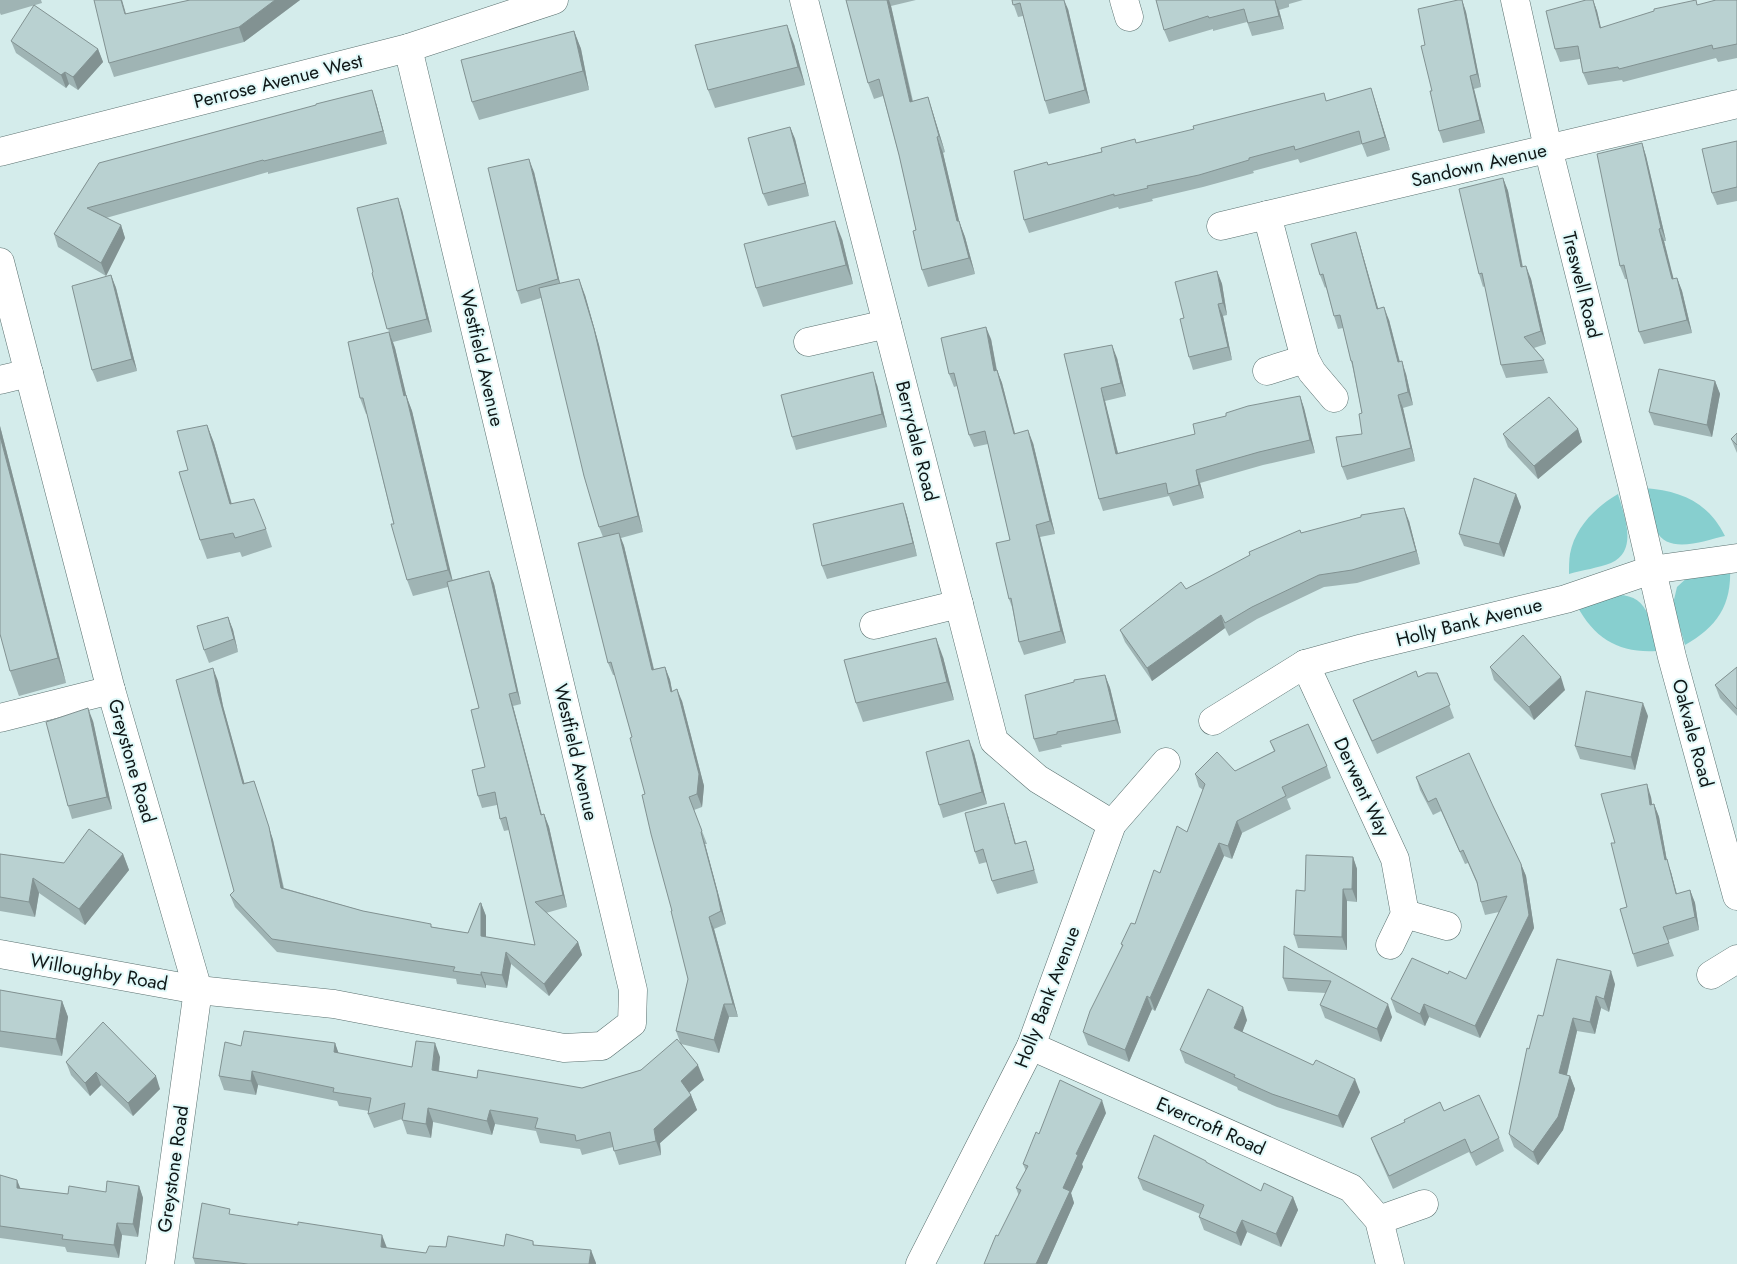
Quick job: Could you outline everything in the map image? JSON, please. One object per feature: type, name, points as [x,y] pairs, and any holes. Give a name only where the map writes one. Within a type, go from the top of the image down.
[{"type":"street","name":"Penrose Avenue West","points":[[0,152],[408,48],[554,0]]},
{"type":"street","name":"Berrydale Road","points":[[804,0],[994,742],[1038,779],[1112,824]]},
{"type":"street","name":"Treswell Road","points":[[1515,0],[1548,148],[1632,484],[1651,570]]},
{"type":"street","name":"Westfield Avenue","points":[[198,990],[334,1004],[564,1048],[602,1046],[632,1023],[633,990],[408,48]]},
{"type":"street","name":"Sandown Avenue","points":[[1221,226],[1737,104]]},
{"type":"street","points":[[1267,215],[1305,359],[1312,372],[1334,398]]},
{"type":"street","name":"Greystone Road","points":[[0,262],[111,690],[198,990],[160,1264]]},
{"type":"street","points":[[808,342],[887,324]]},
{"type":"street","points":[[1267,371],[1305,359]]},
{"type":"street","points":[[0,380],[29,373]]},
{"type":"street","name":"Holly Bank Avenue","points":[[1213,721],[1305,664],[1363,648],[1566,599],[1651,570],[1737,558]]},
{"type":"street","name":"Oakvale Road","points":[[1651,570],[1672,657],[1737,896]]},
{"type":"street","points":[[874,625],[959,604]]},
{"type":"street","name":"Derwent Way","points":[[1305,664],[1395,859],[1405,914]]},
{"type":"street","points":[[0,718],[111,690]]},
{"type":"street","name":"Holly Bank Avenue","points":[[920,1264],[1032,1046],[1112,824],[1166,762]]},
{"type":"street","points":[[1390,944],[1405,914],[1447,926]]},
{"type":"street","name":"Willoughby Road","points":[[0,954],[198,990]]},
{"type":"street","points":[[1711,975],[1737,959]]},
{"type":"street","name":"Evercroft Road","points":[[1032,1046],[1351,1188],[1379,1220],[1390,1264]]},
{"type":"street","points":[[1379,1220],[1424,1204]]},
{"type":"shaded area","points":[[1645,488],[1670,492],[1692,500],[1710,515],[1725,536],[1688,544],[1669,542],[1662,538],[1654,526]]},
{"type":"shaded area","points":[[1618,494],[1626,522],[1627,541],[1625,550],[1620,557],[1611,563],[1569,574],[1570,556],[1577,535],[1594,512]]},
{"type":"shaded area","points":[[1730,567],[1728,593],[1720,614],[1706,631],[1685,645],[1673,604],[1677,587],[1690,575]]},
{"type":"shaded area","points":[[1618,595],[1629,596],[1643,606],[1650,622],[1656,651],[1631,649],[1609,642],[1592,627],[1577,606]]},
{"type":"building","points":[[94,0],[121,0],[125,14],[190,0],[275,0],[239,27],[109,63]]},
{"type":"building","points":[[846,0],[887,0],[910,102],[928,97],[939,136],[937,137],[957,221],[959,221],[969,258],[922,270],[913,231],[916,230],[879,79],[868,83]]},
{"type":"building","points":[[1012,0],[1064,0],[1085,90],[1045,101],[1020,3],[1013,5]]},
{"type":"building","points":[[1156,0],[1275,0],[1279,16],[1248,23],[1244,9],[1209,18],[1208,16],[1164,30]]},
{"type":"building","points":[[1462,0],[1477,74],[1470,76],[1480,120],[1439,131],[1421,46],[1425,45],[1418,9]]},
{"type":"building","points":[[1586,0],[1593,0],[1600,28],[1654,11],[1654,9],[1696,0],[1697,5],[1716,0],[1737,0],[1737,44],[1713,49],[1712,45],[1619,69],[1618,67],[1583,73],[1578,46],[1555,49],[1546,11]]},
{"type":"building","points":[[34,5],[98,49],[73,77],[65,72],[61,75],[11,41]]},
{"type":"building","points":[[787,25],[798,67],[708,90],[695,45]]},
{"type":"building","points":[[574,31],[583,71],[472,102],[461,60]]},
{"type":"building","points":[[1371,88],[1385,137],[1362,144],[1359,131],[1295,150],[1294,146],[1249,158],[1249,160],[1199,175],[1147,186],[1148,188],[1114,196],[1114,194],[1024,220],[1014,171],[1047,162],[1048,165],[1102,152],[1101,148],[1135,139],[1136,143],[1194,129],[1193,126],[1324,93],[1326,101]]},
{"type":"building","points":[[372,90],[383,131],[263,160],[87,208],[121,225],[101,263],[54,234],[99,163]]},
{"type":"building","points":[[790,127],[805,183],[763,194],[748,138]]},
{"type":"building","points":[[1737,141],[1737,187],[1712,193],[1702,149]]},
{"type":"building","points":[[1642,143],[1661,228],[1659,229],[1672,279],[1677,278],[1687,320],[1639,332],[1624,265],[1620,266],[1597,154]]},
{"type":"building","points":[[529,159],[558,279],[517,291],[488,168]]},
{"type":"building","points":[[1503,178],[1521,267],[1526,266],[1541,331],[1524,337],[1544,360],[1501,365],[1482,273],[1479,274],[1459,189]]},
{"type":"building","points":[[398,198],[427,319],[387,329],[357,208]]},
{"type":"building","points":[[835,221],[846,265],[756,288],[744,244]]},
{"type":"building","points":[[1356,232],[1377,309],[1384,307],[1398,362],[1402,361],[1408,392],[1398,395],[1411,448],[1342,467],[1336,437],[1362,434],[1359,414],[1362,413],[1352,361],[1340,315],[1334,316],[1323,274],[1320,275],[1311,244]]},
{"type":"building","points":[[1217,271],[1223,303],[1218,304],[1228,347],[1189,357],[1180,319],[1184,318],[1175,282]]},
{"type":"building","points":[[111,275],[132,359],[92,370],[72,286]]},
{"type":"building","points":[[579,279],[594,329],[638,516],[599,527],[584,476],[539,288]]},
{"type":"building","points":[[986,327],[994,371],[997,370],[1014,434],[1028,430],[1050,521],[1036,525],[1061,631],[1019,642],[1011,598],[1009,599],[996,543],[1010,540],[985,431],[969,435],[954,373],[949,374],[941,338]]},
{"type":"building","points":[[389,332],[448,570],[407,580],[391,524],[394,524],[363,398],[360,398],[348,342]]},
{"type":"building","points":[[1112,345],[1121,383],[1101,388],[1116,454],[1195,434],[1193,424],[1226,416],[1226,413],[1248,406],[1300,396],[1310,440],[1196,470],[1199,485],[1168,494],[1166,483],[1099,499],[1064,354]]},
{"type":"building","points":[[1659,369],[1715,381],[1707,425],[1649,412]]},
{"type":"building","points":[[873,372],[882,414],[792,437],[781,395]]},
{"type":"building","points":[[1549,397],[1578,429],[1534,466],[1503,434]]},
{"type":"building","points":[[207,425],[230,504],[254,499],[266,529],[235,538],[233,533],[200,540],[179,472],[188,470],[177,431]]},
{"type":"building","points":[[1737,433],[1737,445],[1731,439]]},
{"type":"building","points":[[0,436],[58,658],[10,671],[0,634]]},
{"type":"building","points":[[1474,478],[1516,494],[1499,544],[1459,534]]},
{"type":"building","points":[[903,503],[913,543],[822,566],[813,524]]},
{"type":"building","points":[[1404,508],[1416,551],[1352,570],[1319,575],[1252,607],[1225,623],[1221,615],[1147,668],[1120,630],[1181,582],[1186,589],[1250,555],[1249,552],[1300,530],[1301,533],[1361,517],[1361,515]]},
{"type":"building","points":[[619,533],[652,670],[665,667],[671,692],[677,689],[699,774],[697,794],[689,797],[702,831],[717,892],[721,911],[709,917],[733,1004],[724,1004],[714,1040],[676,1031],[688,979],[651,834],[642,795],[645,794],[630,738],[632,737],[611,662],[608,663],[578,543]]},
{"type":"building","points":[[489,571],[517,692],[509,694],[541,815],[544,814],[563,895],[535,902],[578,942],[544,984],[506,952],[502,975],[481,972],[481,975],[453,971],[455,967],[272,939],[230,895],[234,891],[176,680],[213,668],[243,784],[254,781],[269,827],[281,888],[363,911],[431,924],[431,927],[468,933],[481,903],[481,936],[535,945],[506,817],[500,819],[495,792],[478,796],[472,770],[485,767],[471,710],[479,708],[447,582]]},
{"type":"building","points":[[228,617],[234,639],[204,650],[197,626]]},
{"type":"building","points":[[1523,635],[1561,677],[1529,707],[1490,667]]},
{"type":"building","points":[[936,638],[947,682],[856,703],[844,660]]},
{"type":"building","points":[[1737,667],[1737,709],[1715,685]]},
{"type":"building","points":[[1416,671],[1418,677],[1427,673],[1437,673],[1450,705],[1372,741],[1353,700]]},
{"type":"building","points":[[1105,675],[1116,720],[1057,732],[1057,734],[1034,739],[1025,695],[1074,682],[1074,680]]},
{"type":"building","points":[[1586,691],[1643,703],[1631,757],[1575,746]]},
{"type":"building","points":[[88,708],[107,797],[68,806],[46,722]]},
{"type":"building","points":[[1308,724],[1327,766],[1282,787],[1286,796],[1237,821],[1228,846],[1219,843],[1150,998],[1147,996],[1125,1050],[1083,1032],[1090,1011],[1123,945],[1121,944],[1131,923],[1135,924],[1154,870],[1160,873],[1177,826],[1187,832],[1205,784],[1195,774],[1217,752],[1235,771],[1275,751],[1270,741]]},
{"type":"building","points":[[969,740],[982,792],[939,805],[926,752]]},
{"type":"building","points":[[1469,753],[1521,864],[1529,915],[1475,1026],[1424,1004],[1420,1014],[1391,999],[1412,958],[1448,974],[1449,971],[1466,979],[1507,896],[1481,902],[1477,882],[1463,850],[1460,852],[1436,798],[1428,802],[1416,777]]},
{"type":"building","points":[[1647,784],[1650,805],[1654,804],[1665,860],[1667,859],[1676,894],[1690,890],[1695,917],[1663,927],[1669,943],[1633,954],[1620,909],[1627,907],[1611,843],[1615,843],[1601,794]]},
{"type":"building","points":[[1004,803],[1015,844],[1026,841],[1034,870],[992,881],[983,849],[975,852],[965,813]]},
{"type":"building","points":[[89,829],[123,854],[79,909],[33,878],[29,902],[0,897],[0,854],[64,863]]},
{"type":"building","points":[[1306,855],[1353,857],[1352,889],[1343,889],[1342,937],[1294,935],[1296,890],[1305,891]]},
{"type":"building","points":[[1284,946],[1388,1004],[1377,1029],[1320,1005],[1331,981],[1283,978]]},
{"type":"building","points":[[1557,959],[1611,971],[1604,999],[1596,996],[1590,1022],[1573,1018],[1559,1073],[1570,1076],[1558,1117],[1533,1152],[1509,1134],[1527,1048],[1529,1049],[1538,1015],[1543,1016]]},
{"type":"building","points":[[1208,989],[1243,1007],[1234,1028],[1313,1065],[1316,1060],[1355,1079],[1338,1116],[1272,1094],[1180,1050]]},
{"type":"building","points":[[0,990],[62,1001],[56,1039],[0,1031]]},
{"type":"building","points":[[103,1022],[156,1076],[128,1103],[96,1072],[85,1083],[66,1062]]},
{"type":"building","points":[[244,1031],[335,1043],[334,1052],[412,1067],[416,1041],[435,1043],[432,1070],[477,1078],[478,1070],[582,1088],[641,1070],[677,1039],[698,1065],[681,1081],[691,1095],[654,1129],[656,1141],[614,1151],[610,1132],[576,1141],[575,1135],[535,1128],[538,1118],[490,1110],[487,1121],[428,1108],[426,1124],[402,1120],[405,1103],[368,1114],[371,1098],[333,1092],[334,1088],[252,1071],[251,1081],[219,1076],[225,1042],[241,1046]]},
{"type":"building","points":[[1060,1080],[1102,1100],[1076,1154],[1078,1155],[1063,1188],[1070,1191],[1036,1264],[984,1264],[996,1235],[998,1236],[1021,1190],[1016,1188],[1028,1166],[1023,1164],[1036,1132],[1039,1134]]},
{"type":"building","points":[[1479,1095],[1499,1138],[1471,1153],[1465,1139],[1389,1176],[1371,1138],[1405,1122],[1404,1120],[1440,1102],[1444,1111]]},
{"type":"building","points":[[1154,1135],[1261,1191],[1264,1183],[1293,1197],[1276,1234],[1242,1220],[1236,1233],[1199,1217],[1204,1205],[1138,1178]]},
{"type":"building","points":[[0,1175],[17,1180],[17,1188],[68,1194],[69,1186],[106,1192],[107,1181],[139,1186],[133,1224],[117,1223],[114,1245],[62,1239],[63,1235],[0,1226]]},
{"type":"building","points":[[202,1203],[230,1209],[229,1214],[298,1225],[298,1222],[382,1235],[381,1247],[426,1253],[429,1246],[446,1247],[448,1236],[504,1246],[506,1234],[533,1241],[533,1245],[591,1250],[589,1264],[248,1264],[193,1258]]}]
